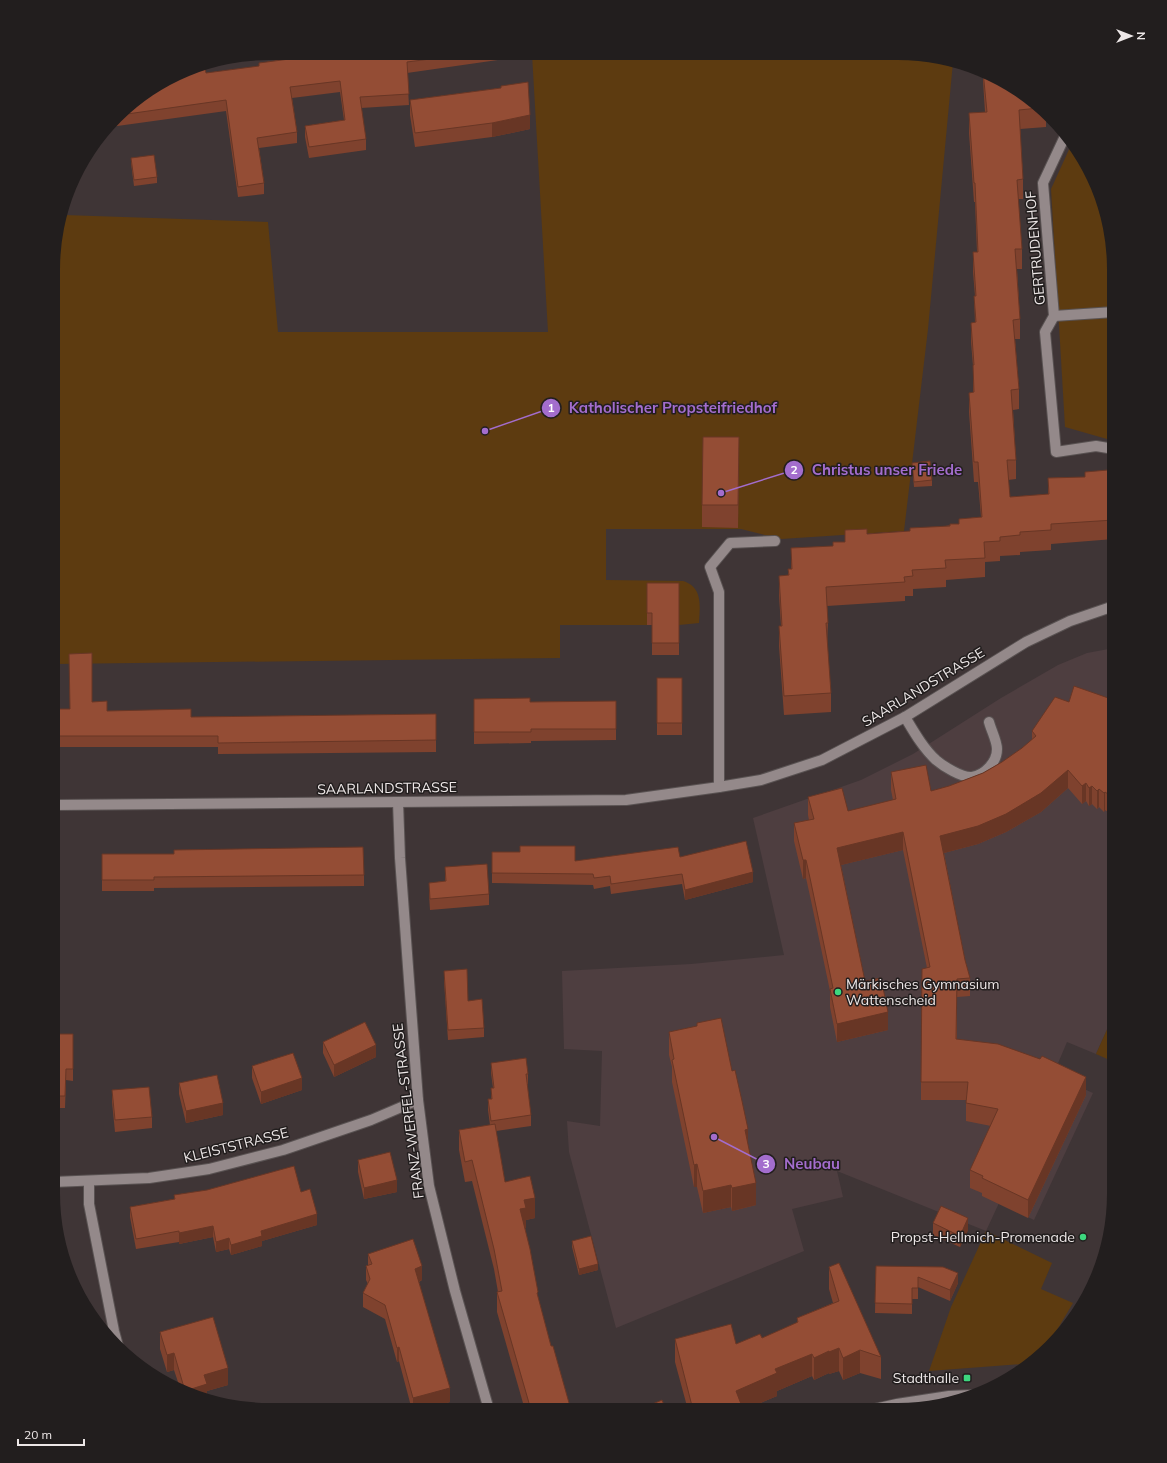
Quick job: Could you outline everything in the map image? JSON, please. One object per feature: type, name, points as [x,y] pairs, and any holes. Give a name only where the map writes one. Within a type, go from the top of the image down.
[{"type":"street","name":"GERTRUDENHOF","points":[[1063,141],[1043,183],[1054,316],[1045,332],[1056,452],[1096,446],[1107,448]]},
{"type":"street","name":"GERTRUDENHOF","points":[[1054,316],[1107,312]]},
{"type":"street","points":[[719,787],[719,592],[710,567],[730,543],[775,541]]},
{"type":"street","name":"SAARLANDSTRASSE","points":[[60,805],[626,800],[761,780],[822,760],[905,717],[1026,642],[1070,621],[1107,608]]},
{"type":"street","points":[[905,717],[919,739],[937,760],[959,774],[972,777],[993,765],[997,749],[989,722]]},
{"type":"street","name":"FRANZ-WERFEL-STRASSE","points":[[398,802],[400,858],[418,1100],[429,1186],[455,1291],[487,1403]]},
{"type":"street","name":"KLEISTSTRASSE","points":[[60,1182],[149,1178],[209,1169],[246,1161],[364,1123],[418,1100]]},
{"type":"street","points":[[89,1181],[90,1204],[115,1336]]},
{"type":"street","points":[[903,1403],[950,1396]]},
{"type":"shaded area","points":[[532,60],[911,60],[953,67],[928,329],[904,531],[781,539],[741,529],[606,529],[606,580],[683,581],[689,584],[697,592],[700,604],[699,623],[679,625],[560,625],[560,658],[60,664],[60,256],[67,215],[268,222],[278,332],[548,332]]},
{"type":"shaded area","points":[[1069,149],[1079,165],[1096,202],[1103,229],[1107,256],[1107,439],[1065,427],[1051,189]]},
{"type":"shaded area","name":"Märkisches Gymnasium Wattenscheid","points":[[1107,649],[1107,1030],[1096,1054],[1067,1042],[1053,1075],[1093,1093],[1034,1220],[999,1203],[986,1231],[837,1171],[843,1197],[792,1209],[804,1251],[616,1328],[569,1152],[567,1121],[600,1126],[602,1051],[564,1049],[562,971],[691,964],[784,955],[753,818],[861,780],[913,754],[1001,698],[1058,665],[1087,653]]},
{"type":"shaded area","points":[[1107,1030],[1107,1059],[1096,1054]]},
{"type":"shaded area","points":[[986,1231],[1052,1263],[1041,1289],[1073,1303],[1055,1332],[1036,1351],[1019,1364],[929,1371],[951,1307]]},
{"type":"building","points":[[282,60],[422,60],[407,62],[409,94],[360,97],[366,139],[309,147],[305,126],[345,120],[340,81],[290,87],[297,132],[257,138],[264,183],[238,187],[226,100],[129,114],[153,95],[189,76],[205,70],[206,73],[259,66],[259,63]]},
{"type":"building","points":[[984,79],[1014,95],[1032,109],[1019,110],[1023,179],[1017,180],[1022,249],[1015,249],[1020,319],[1013,320],[1019,389],[1011,390],[1016,460],[1007,460],[1010,497],[1049,494],[1048,478],[1085,477],[1085,472],[1107,470],[1107,520],[1051,524],[1051,530],[1020,532],[1020,535],[1000,537],[1000,541],[984,542],[985,558],[945,560],[946,568],[912,570],[913,576],[904,577],[905,582],[826,587],[828,623],[826,623],[831,693],[784,696],[779,626],[782,626],[779,576],[789,575],[788,569],[792,569],[791,548],[833,546],[833,542],[845,542],[845,530],[867,529],[867,534],[910,531],[910,528],[950,526],[950,524],[959,524],[959,519],[982,517],[978,462],[974,462],[969,393],[974,392],[971,323],[976,322],[973,252],[978,252],[975,183],[969,113],[987,112]]},
{"type":"building","points":[[528,82],[530,115],[492,123],[415,133],[410,100],[501,88],[501,86]]},
{"type":"building","points":[[154,155],[157,177],[134,180],[131,158]]},
{"type":"building","points":[[703,437],[739,437],[738,505],[702,505]]},
{"type":"building","points":[[930,461],[932,480],[914,482],[912,463]]},
{"type":"building","points":[[647,583],[679,583],[679,643],[652,643],[652,613],[647,613]]},
{"type":"building","points":[[92,653],[92,702],[107,701],[107,711],[191,709],[191,717],[436,714],[436,740],[218,743],[218,736],[60,736],[60,709],[70,709],[69,654]]},
{"type":"building","points":[[657,678],[682,678],[682,723],[657,723]]},
{"type":"building","points":[[1074,686],[1107,698],[1107,793],[1099,789],[1097,791],[1092,786],[1089,788],[1086,783],[1082,786],[1068,770],[1041,793],[1006,814],[978,826],[940,836],[970,978],[957,979],[956,1039],[998,1044],[1040,1059],[1042,1056],[1086,1077],[1028,1200],[982,1178],[983,1176],[970,1170],[998,1109],[966,1103],[968,1082],[921,1082],[922,969],[930,967],[903,832],[837,848],[865,981],[881,978],[888,1012],[837,1024],[830,989],[833,988],[810,878],[806,860],[803,860],[794,823],[814,819],[808,797],[842,788],[848,811],[896,799],[891,772],[926,765],[931,791],[983,773],[1002,762],[1036,736],[1032,731],[1055,697],[1069,702]]},
{"type":"building","points":[[530,698],[530,702],[616,701],[616,729],[531,729],[531,732],[474,732],[474,699]]},
{"type":"building","points":[[746,841],[753,872],[685,890],[682,874],[611,884],[610,876],[594,878],[593,874],[492,873],[492,852],[520,852],[520,846],[575,846],[575,861],[678,847],[680,857]]},
{"type":"building","points":[[363,847],[364,875],[154,877],[154,880],[102,880],[102,854],[174,854],[174,850]]},
{"type":"building","points":[[487,864],[489,894],[430,899],[429,883],[446,881],[445,867]]},
{"type":"building","points":[[467,969],[468,1001],[482,999],[484,1028],[448,1030],[444,971]]},
{"type":"building","points":[[721,1018],[732,1071],[735,1070],[748,1129],[745,1130],[756,1183],[732,1188],[731,1185],[703,1191],[697,1164],[694,1165],[672,1060],[674,1059],[669,1032],[697,1026],[697,1023]]},
{"type":"building","points":[[365,1022],[376,1045],[334,1065],[323,1042]]},
{"type":"building","points":[[60,1034],[73,1034],[73,1069],[66,1069],[65,1096],[60,1096]]},
{"type":"building","points":[[293,1053],[302,1078],[261,1092],[252,1066]]},
{"type":"building","points":[[526,1058],[528,1074],[526,1074],[531,1115],[491,1121],[488,1099],[492,1099],[491,1088],[494,1088],[491,1063]]},
{"type":"building","points":[[217,1075],[223,1103],[186,1111],[179,1083]]},
{"type":"building","points":[[149,1087],[152,1117],[115,1120],[112,1090]]},
{"type":"building","points":[[495,1124],[505,1182],[530,1176],[535,1198],[524,1200],[526,1208],[520,1209],[530,1249],[537,1293],[551,1346],[553,1346],[569,1403],[529,1403],[497,1292],[502,1291],[494,1249],[472,1160],[465,1162],[459,1130]]},
{"type":"building","points":[[390,1152],[397,1180],[364,1188],[358,1160]]},
{"type":"building","points":[[294,1166],[301,1192],[310,1189],[317,1214],[261,1231],[262,1236],[231,1245],[229,1238],[216,1242],[213,1226],[179,1233],[179,1231],[136,1239],[130,1207],[175,1199],[174,1195],[207,1190]]},
{"type":"building","points":[[941,1206],[968,1218],[960,1236],[933,1223]]},
{"type":"building","points":[[591,1236],[598,1264],[579,1269],[572,1241]]},
{"type":"building","points":[[413,1239],[422,1266],[415,1269],[450,1388],[413,1398],[399,1347],[397,1348],[385,1305],[363,1293],[370,1279],[366,1266],[372,1264],[368,1254]]},
{"type":"building","points":[[839,1263],[881,1357],[860,1350],[843,1358],[839,1348],[814,1358],[812,1354],[775,1369],[777,1373],[736,1391],[741,1403],[691,1403],[675,1339],[731,1324],[736,1344],[760,1334],[762,1338],[798,1322],[797,1318],[839,1301],[829,1267]]},
{"type":"building","points":[[876,1266],[943,1267],[958,1273],[950,1290],[918,1277],[918,1288],[912,1288],[912,1304],[875,1303]]},
{"type":"building","points":[[213,1317],[228,1368],[204,1375],[207,1384],[193,1388],[183,1384],[174,1353],[167,1355],[160,1332]]},
{"type":"building","points":[[662,1400],[663,1403],[655,1403]]},
{"type":"place","name":"Katholischer Propsteifriedhof","points":[[485,431]]},
{"type":"place","name":"Christus unser Friede","points":[[721,493]]},
{"type":"place","name":"Märkisches Gymnasium Wattenscheid","points":[[838,992]]},
{"type":"place","name":"Neubau","points":[[714,1137]]},
{"type":"place","name":"Propst-Hellmich-Promenade","points":[[1083,1237]]},
{"type":"place","name":"Stadthalle","points":[[967,1378]]}]
